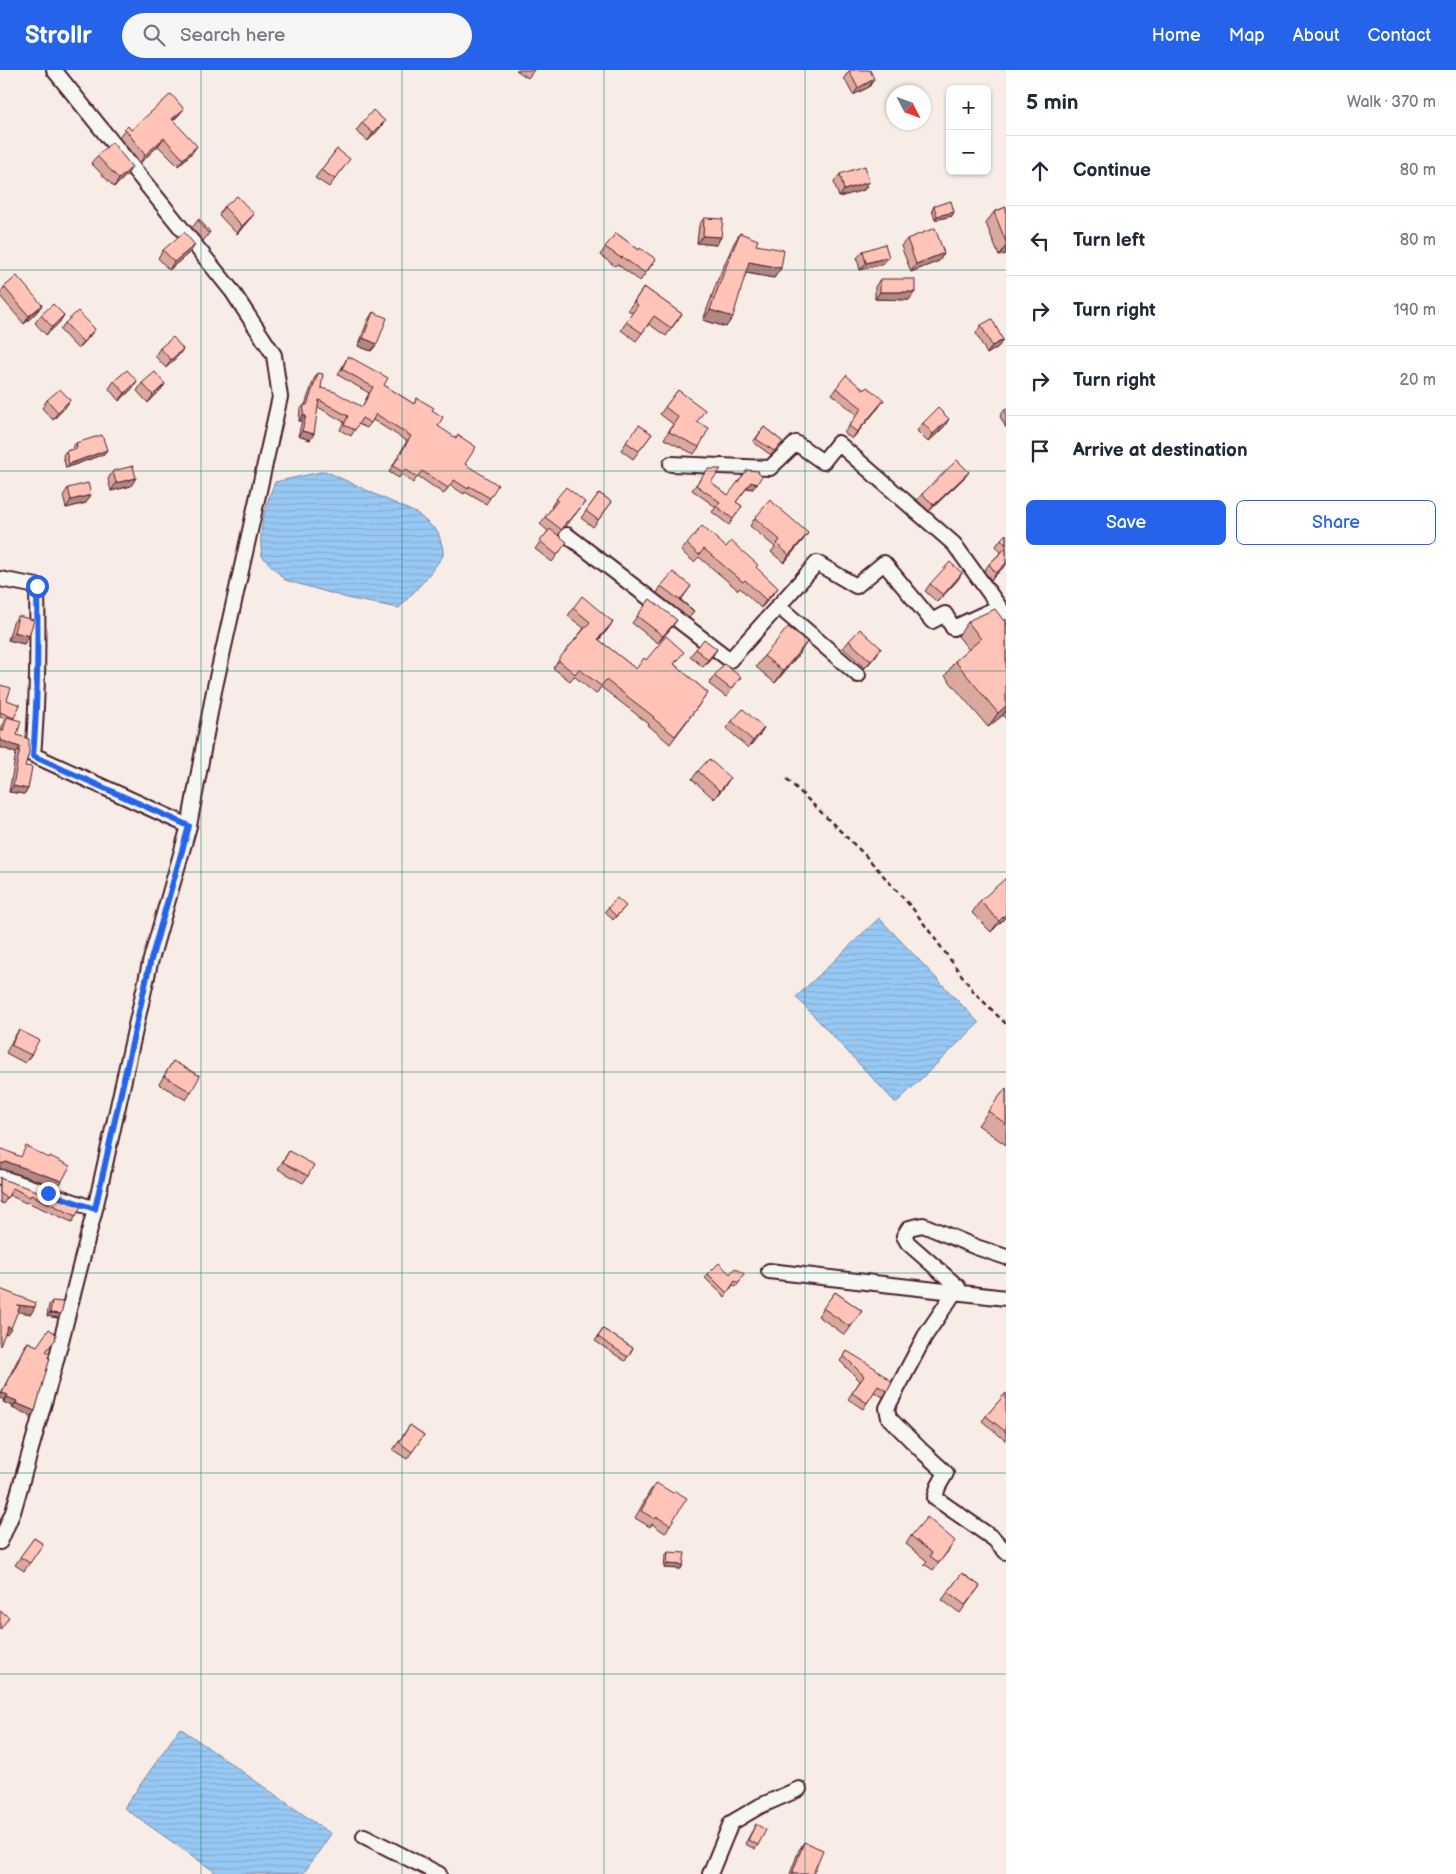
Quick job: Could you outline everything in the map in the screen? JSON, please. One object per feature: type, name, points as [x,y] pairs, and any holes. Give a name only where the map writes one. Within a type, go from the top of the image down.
[{"type":"street","points":[[0,1542],[13,1512],[54,1368],[95,1209],[150,963],[189,826],[214,691],[280,397],[274,355],[232,290],[54,70]]},
{"type":"street","points":[[567,535],[730,660],[817,563],[856,586],[884,563],[932,621],[945,614],[953,628],[1002,612],[954,544],[838,443],[823,462],[796,443],[770,468],[671,464]]},
{"type":"street","points":[[0,579],[37,586],[37,708],[33,756],[189,826]]},
{"type":"street","points":[[778,606],[858,675]]},
{"type":"street","points":[[0,1176],[95,1209]]},
{"type":"street","points":[[1006,1257],[923,1225],[909,1228],[904,1236],[908,1243],[958,1287],[925,1336],[887,1408],[890,1418],[946,1473],[938,1486],[935,1498],[994,1539],[1006,1552]]},
{"type":"street","points":[[769,1271],[1006,1298]]},
{"type":"street","points":[[710,1874],[730,1823],[760,1806],[799,1789]]},
{"type":"street","points":[[364,1836],[439,1874]]},
{"type":"path","points":[[786,779],[865,855],[913,909],[974,992],[1006,1024]]},
{"type":"water","points":[[325,471],[418,514],[438,532],[443,556],[424,581],[399,608],[351,599],[285,580],[262,556],[261,536],[263,518],[275,482]]},
{"type":"water","points":[[879,918],[979,1023],[896,1103],[796,997]]},
{"type":"water","points":[[180,1728],[331,1834],[303,1874],[218,1874],[124,1808]]},
{"type":"building","points":[[870,70],[874,79],[858,88],[849,71]]},
{"type":"building","points":[[171,94],[184,109],[172,119],[197,146],[183,159],[164,138],[145,155],[125,129],[128,126],[131,130]]},
{"type":"building","points":[[373,110],[385,121],[373,133],[362,123]]},
{"type":"building","points":[[112,142],[132,167],[119,179],[97,156]]},
{"type":"building","points":[[337,149],[350,159],[335,179],[321,170]]},
{"type":"building","points":[[865,166],[869,182],[844,190],[840,174]]},
{"type":"building","points":[[237,196],[254,214],[242,226],[224,207]]},
{"type":"building","points":[[951,201],[954,212],[937,216],[934,206]]},
{"type":"building","points":[[1006,207],[1006,242],[994,212]]},
{"type":"building","points":[[704,218],[723,219],[721,237],[703,236]]},
{"type":"building","points":[[199,219],[210,232],[208,233]]},
{"type":"building","points":[[935,228],[944,253],[916,264],[907,239]]},
{"type":"building","points":[[184,232],[195,245],[174,262],[163,250]]},
{"type":"building","points":[[616,233],[639,250],[640,248],[656,259],[645,273],[605,247]]},
{"type":"building","points":[[740,233],[758,240],[756,245],[784,250],[781,268],[749,262],[733,317],[710,310]]},
{"type":"building","points":[[885,244],[889,257],[866,263],[863,251]]},
{"type":"building","points":[[17,276],[42,305],[29,316],[4,287]]},
{"type":"building","points":[[880,279],[915,279],[915,292],[880,292]]},
{"type":"building","points":[[644,287],[682,314],[671,328],[654,316],[642,333],[626,322],[638,305],[634,302]]},
{"type":"building","points":[[53,304],[64,315],[52,327],[41,315]]},
{"type":"building","points":[[78,311],[95,329],[83,342],[65,323]]},
{"type":"building","points":[[373,312],[387,318],[377,344],[363,338]]},
{"type":"building","points":[[992,319],[1003,340],[992,346],[981,325]]},
{"type":"building","points":[[173,337],[183,349],[171,360],[160,348]]},
{"type":"building","points":[[348,356],[388,378],[384,385],[414,404],[417,398],[434,408],[432,410],[443,417],[438,426],[456,438],[458,435],[476,447],[465,464],[498,485],[490,498],[469,486],[468,489],[454,480],[448,488],[422,471],[417,477],[405,469],[403,472],[393,466],[411,436],[376,414],[371,423],[362,418],[355,430],[344,425],[348,416],[319,400],[314,434],[302,431],[306,416],[303,415],[304,405],[307,405],[318,373],[323,374],[321,388],[335,392],[362,407],[373,387],[342,369]]},
{"type":"building","points":[[127,370],[137,381],[125,393],[114,381]]},
{"type":"building","points":[[155,372],[165,384],[153,395],[142,383]]},
{"type":"building","points":[[846,375],[864,390],[867,387],[884,400],[857,432],[849,426],[862,408],[836,388]]},
{"type":"building","points":[[60,389],[70,400],[58,412],[47,400]]},
{"type":"building","points":[[678,390],[705,410],[697,422],[709,428],[699,447],[669,432],[678,417],[665,407]]},
{"type":"building","points":[[938,408],[949,419],[933,434],[923,423]]},
{"type":"building","points":[[639,425],[652,434],[639,451],[626,442]]},
{"type":"building","points":[[764,427],[783,442],[774,451],[756,439]]},
{"type":"building","points":[[102,435],[107,450],[69,464],[66,451],[77,448],[76,443]]},
{"type":"building","points":[[957,460],[969,472],[934,505],[922,494]]},
{"type":"building","points":[[133,466],[136,478],[116,483],[113,471]]},
{"type":"building","points":[[708,469],[721,469],[711,482],[728,495],[747,470],[759,471],[758,473],[762,476],[757,484],[751,482],[736,502],[742,506],[733,519],[716,506],[720,502],[696,485]]},
{"type":"building","points":[[88,483],[91,495],[71,500],[68,488]]},
{"type":"building","points":[[566,487],[585,502],[571,519],[566,522],[562,530],[545,517]]},
{"type":"building","points":[[599,493],[612,502],[598,520],[586,511]]},
{"type":"building","points":[[770,500],[808,533],[789,555],[777,544],[780,540],[755,518]]},
{"type":"building","points":[[702,526],[726,547],[731,541],[758,565],[756,567],[778,588],[766,600],[745,580],[743,582],[704,549],[699,555],[687,544]]},
{"type":"building","points":[[550,529],[567,542],[557,555],[540,541]]},
{"type":"building","points":[[1006,534],[1006,545],[1001,539]]},
{"type":"building","points":[[1006,548],[1006,563],[996,573],[989,564]]},
{"type":"building","points":[[950,562],[962,573],[943,595],[930,584]]},
{"type":"building","points":[[673,572],[691,586],[680,600],[694,611],[661,586]]},
{"type":"building","points":[[582,596],[613,622],[598,639],[636,669],[666,636],[684,652],[674,664],[708,693],[675,736],[654,717],[606,680],[601,686],[579,669],[575,674],[558,660],[590,622],[573,608]]},
{"type":"building","points":[[650,599],[677,620],[663,636],[637,616]]},
{"type":"building","points":[[995,609],[1004,621],[1006,619],[1006,706],[998,713],[955,661],[981,639],[968,622]]},
{"type":"building","points":[[18,616],[34,620],[29,636],[14,632]]},
{"type":"building","points":[[788,627],[807,642],[783,671],[764,656]]},
{"type":"building","points":[[860,629],[881,648],[871,661],[849,641]]},
{"type":"building","points":[[704,639],[717,649],[708,660],[696,649]]},
{"type":"building","points":[[724,664],[741,677],[731,689],[714,676]]},
{"type":"building","points":[[0,685],[11,688],[7,700],[20,705],[14,718],[0,712]]},
{"type":"building","points":[[743,709],[764,728],[753,741],[732,721]]},
{"type":"building","points":[[7,717],[21,721],[17,735],[29,739],[29,753],[25,766],[32,767],[28,789],[13,786],[20,747],[0,740],[0,730],[3,731]]},
{"type":"building","points":[[709,759],[730,778],[720,791],[698,771]]},
{"type":"building","points":[[1006,878],[1006,914],[999,921],[980,901]]},
{"type":"building","points":[[617,898],[626,906],[616,916],[608,908]]},
{"type":"building","points":[[19,1030],[39,1040],[31,1055],[11,1045]]},
{"type":"building","points":[[173,1061],[200,1076],[191,1092],[164,1076]]},
{"type":"building","points":[[1006,1088],[1006,1124],[988,1111]]},
{"type":"building","points":[[26,1146],[70,1166],[62,1181],[7,1162],[0,1164],[0,1148],[21,1157]]},
{"type":"building","points":[[289,1151],[314,1165],[308,1176],[283,1162]]},
{"type":"building","points":[[0,1177],[81,1206],[76,1216],[13,1188],[7,1198],[0,1193]]},
{"type":"building","points":[[719,1263],[730,1274],[735,1268],[744,1274],[739,1283],[735,1281],[727,1293],[708,1274]]},
{"type":"building","points":[[0,1289],[36,1303],[35,1307],[17,1305],[20,1306],[11,1328],[8,1326],[0,1346]]},
{"type":"building","points":[[835,1292],[862,1311],[850,1327],[823,1308]]},
{"type":"building","points":[[52,1301],[64,1302],[61,1314],[50,1313]]},
{"type":"building","points":[[49,1329],[56,1334],[55,1340],[46,1351],[50,1353],[48,1358],[50,1358],[35,1411],[16,1403],[17,1401],[2,1393],[28,1342],[37,1346]]},
{"type":"building","points":[[603,1329],[633,1348],[628,1357],[598,1337]]},
{"type":"building","points":[[847,1351],[875,1368],[892,1382],[887,1391],[878,1386],[867,1403],[852,1393],[864,1376],[844,1356]]},
{"type":"building","points":[[1006,1393],[1006,1432],[986,1416]]},
{"type":"building","points":[[410,1425],[424,1435],[412,1452],[399,1442]]},
{"type":"building","points":[[656,1483],[673,1493],[675,1491],[687,1498],[670,1525],[657,1517],[655,1519],[641,1511]]},
{"type":"building","points":[[927,1517],[955,1541],[939,1563],[930,1556],[932,1553],[911,1536]]},
{"type":"building","points":[[34,1538],[43,1544],[30,1563],[20,1557]]},
{"type":"building","points":[[668,1552],[685,1553],[683,1565],[667,1564]]},
{"type":"building","points":[[962,1573],[980,1586],[965,1605],[948,1592]]},
{"type":"building","points":[[0,1611],[9,1617],[0,1630]]},
{"type":"building","points":[[756,1824],[766,1830],[758,1845],[748,1840]]},
{"type":"building","points":[[804,1842],[823,1850],[813,1874],[792,1874]]},
{"type":"route","points":[[37,586],[37,708],[33,756],[189,826],[150,963],[95,1209],[48,1193]]}]
